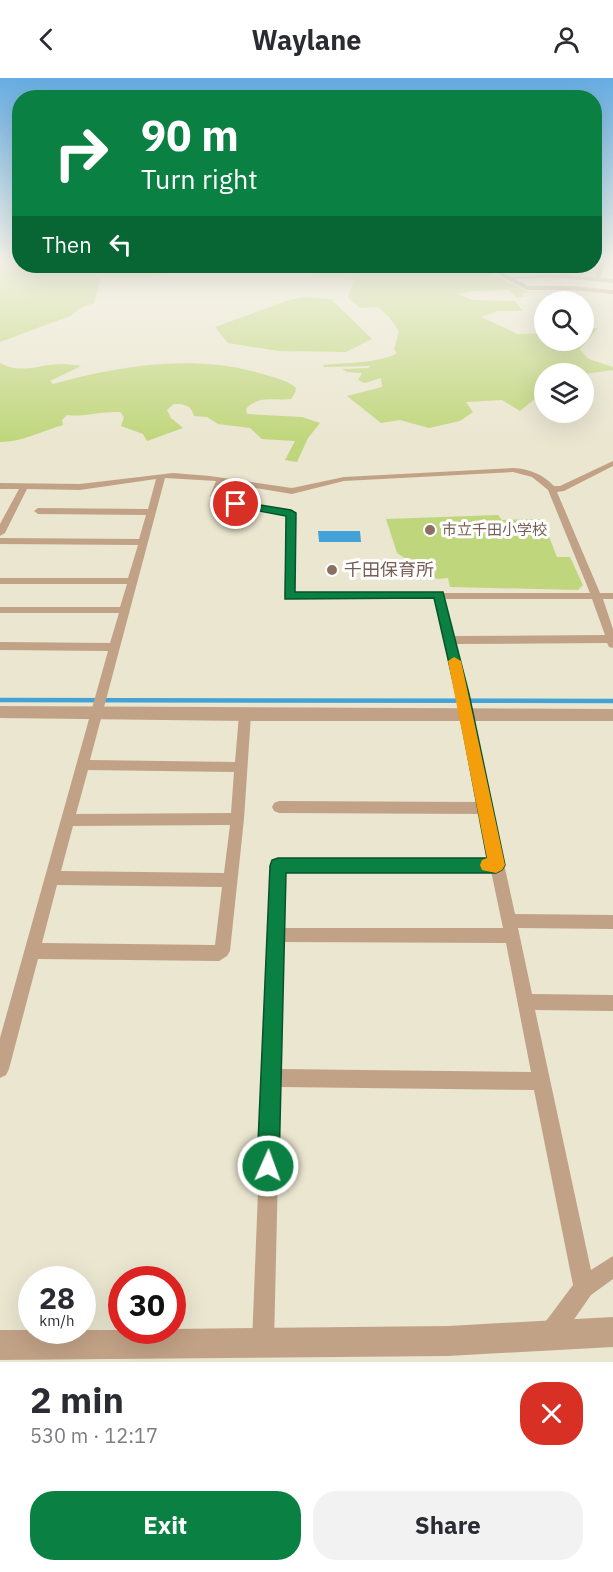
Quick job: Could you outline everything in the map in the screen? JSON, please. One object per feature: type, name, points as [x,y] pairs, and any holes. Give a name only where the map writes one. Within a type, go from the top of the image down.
[{"type":"street","points":[[552,489],[561,489],[612,464]]},
{"type":"street","points":[[0,486],[80,488],[161,476],[210,478],[292,491],[344,479],[513,470],[526,471],[540,476],[552,489],[596,596],[608,618],[612,642],[449,640]]},
{"type":"street","points":[[0,1069],[161,476]]},
{"type":"street","points":[[221,480],[214,496],[218,500],[291,513],[289,596],[613,596]]},
{"type":"street","points":[[0,533],[24,487]]},
{"type":"street","points":[[38,511],[152,512]]},
{"type":"street","points":[[0,541],[144,542]]},
{"type":"street","points":[[0,581],[132,581]]},
{"type":"street","points":[[439,595],[465,706],[484,808],[584,1288]]},
{"type":"street","points":[[0,610],[124,610]]},
{"type":"street","points":[[0,646],[114,647]]},
{"type":"street","points":[[0,712],[99,705],[245,715],[465,706],[613,715]]},
{"type":"street","points":[[33,951],[219,953],[222,951],[237,819],[245,715]]},
{"type":"street","points":[[83,765],[240,767]]},
{"type":"street","points":[[279,807],[484,808]]},
{"type":"street","points":[[68,820],[237,819]]},
{"type":"street","points":[[263,1343],[278,866],[496,865]]},
{"type":"street","points":[[53,878],[231,880]]},
{"type":"street","points":[[275,935],[510,928],[613,922]]},
{"type":"street","points":[[525,1002],[613,1003]]},
{"type":"street","points":[[271,1078],[540,1081]]},
{"type":"street","points":[[549,1336],[584,1288],[613,1266]]},
{"type":"street","points":[[0,1345],[448,1341],[613,1332]]},
{"type":"green space","points":[[0,320],[59,320],[0,342]]},
{"type":"green space","points":[[234,320],[352,320],[372,339],[346,352],[279,351],[228,343],[215,327]]},
{"type":"green space","points":[[391,320],[487,320],[518,334],[534,333],[534,351],[581,351],[589,359],[613,367],[613,370],[594,373],[594,363],[534,363],[534,400],[520,411],[502,400],[466,402],[473,412],[460,421],[429,428],[400,420],[381,423],[347,396],[382,387],[381,378],[365,383],[358,380],[362,373],[347,372],[342,369],[371,366],[324,367],[323,365],[382,359],[397,353],[394,349],[399,331]]},
{"type":"green space","points":[[0,363],[23,369],[54,364],[81,366],[50,381],[53,384],[105,371],[160,364],[214,364],[240,368],[282,380],[296,388],[291,399],[261,400],[246,409],[247,414],[302,417],[320,423],[308,438],[297,462],[285,460],[295,441],[262,439],[250,428],[218,424],[207,417],[194,416],[189,407],[178,404],[174,404],[167,410],[171,418],[183,428],[147,441],[143,434],[121,426],[124,417],[120,412],[113,412],[67,415],[62,420],[63,425],[24,438],[0,442]]},
{"type":"green space","points":[[498,515],[502,520],[542,519],[557,557],[570,557],[583,585],[578,590],[450,587],[448,578],[437,579],[397,553],[386,519]]},
{"type":"water","points":[[318,531],[360,531],[361,542],[319,542]]},
{"type":"waterway","points":[[0,700],[613,701]]},
{"type":"slow traffic","points":[[454,661],[496,865],[488,865]]},
{"type":"place","name":"市立千田小学校","points":[[430,530]]},
{"type":"place","name":"千田保育所","points":[[332,570]]},
{"type":"route","points":[[236,504],[291,513],[289,596],[439,595],[462,694],[496,865],[278,866],[268,1166]]}]
